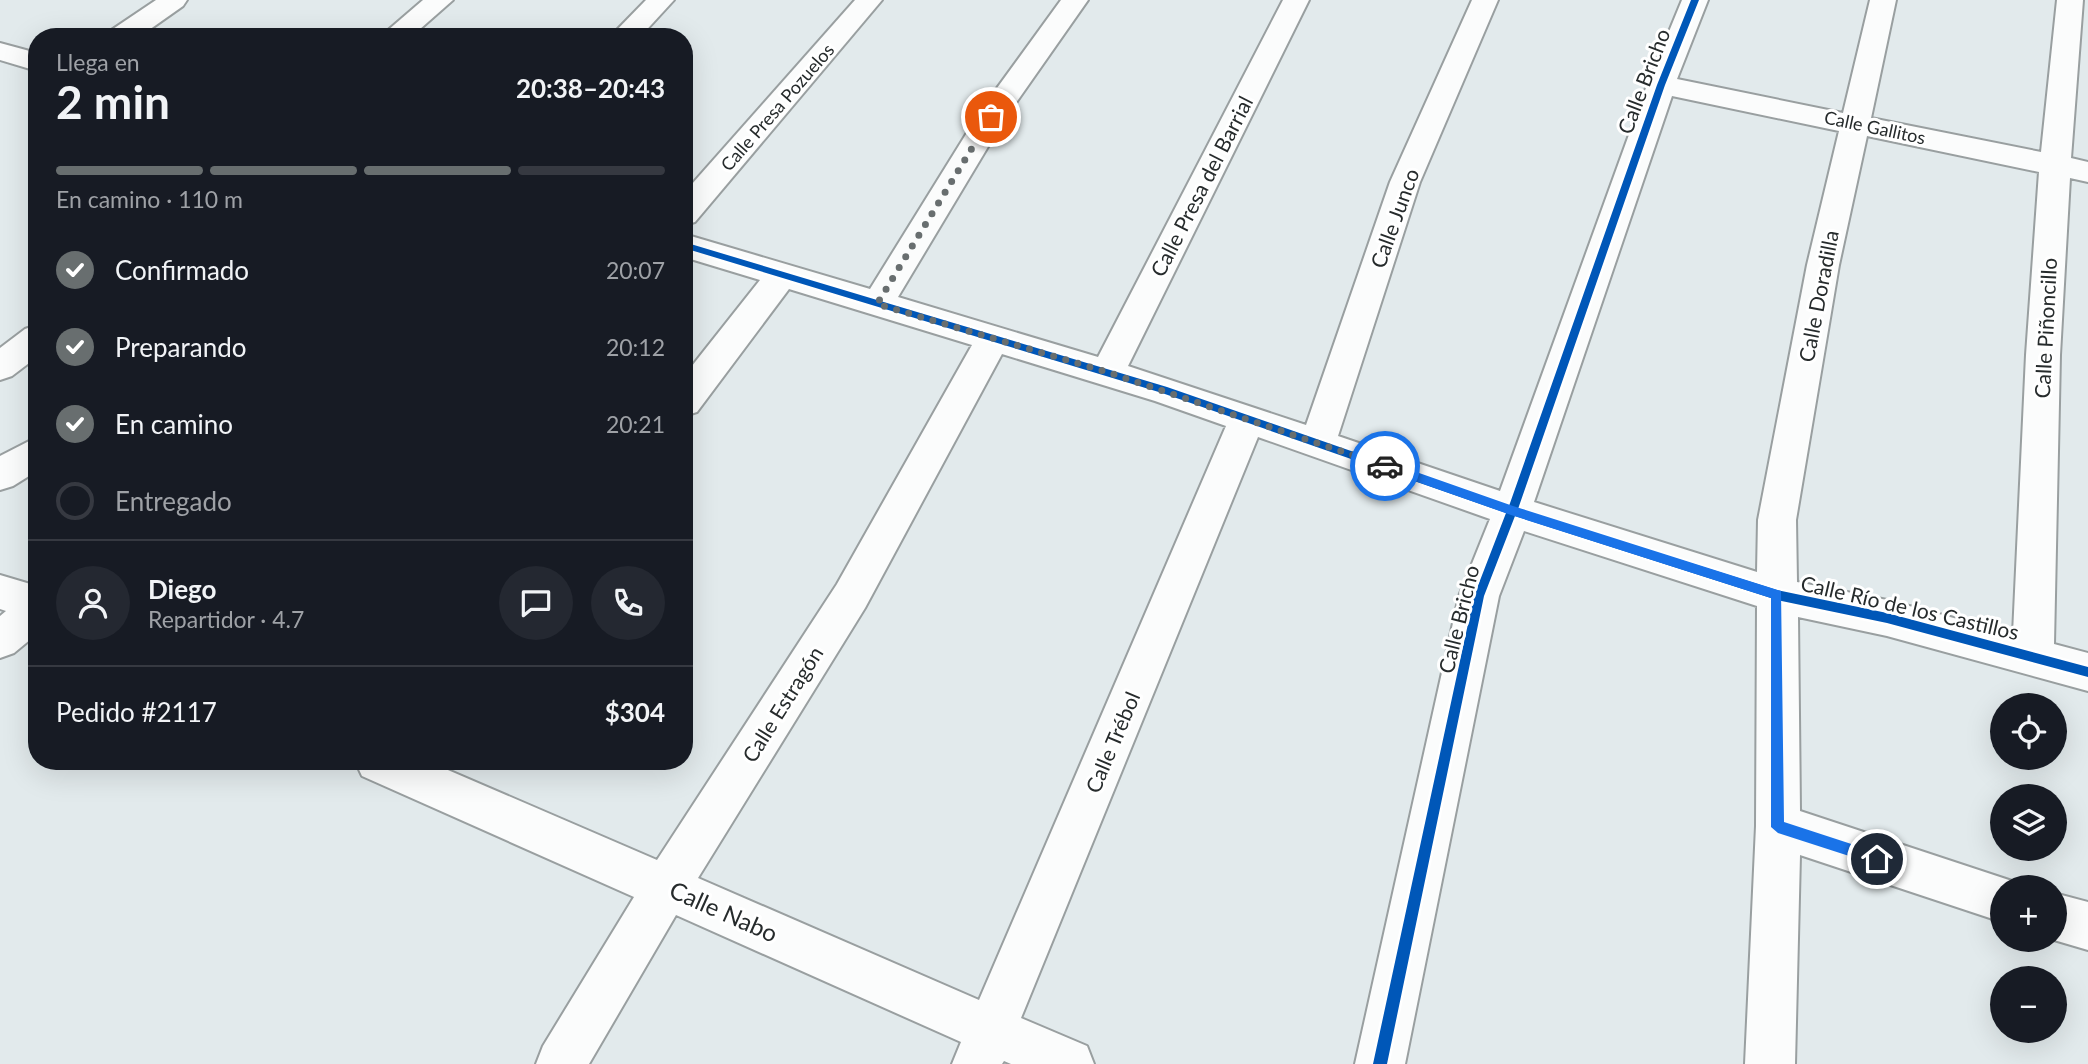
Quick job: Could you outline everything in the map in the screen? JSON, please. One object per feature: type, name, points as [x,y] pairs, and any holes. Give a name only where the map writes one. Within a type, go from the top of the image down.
[{"type":"street","points":[[133,28],[174,0]]},
{"type":"street","points":[[405,28],[440,0]]},
{"type":"street","points":[[633,28],[661,0]]},
{"type":"street","name":"Calle Presa Pozuelos","points":[[693,204],[869,0]]},
{"type":"street","points":[[877,304],[991,117],[1075,0]]},
{"type":"street","name":"Calle Presa del Barrial","points":[[1107,372],[1296,0]]},
{"type":"street","name":"Calle Junco","points":[[1318,442],[1405,183],[1485,0]]},
{"type":"street","name":"Calle Bricho","points":[[1380,1064],[1479,596],[1661,85],[1695,0]]},
{"type":"street","name":"Calle Doradilla","points":[[1770,1064],[1778,827],[1777,520],[1823,265],[1883,0]]},
{"type":"street","name":"Calle Piñoncillo","points":[[2033,656],[2043,355],[2055,165],[2070,0]]},
{"type":"street","points":[[0,51],[28,59]]},
{"type":"street","name":"Calle Gallitos","points":[[1661,85],[2088,172]]},
{"type":"street","name":"Calle Río de los Castillos","points":[[693,248],[1107,372],[1318,442],[1511,511],[1777,595],[1886,618],[2088,672]]},
{"type":"street","points":[[693,390],[782,275]]},
{"type":"street","name":"Calle Estragón","points":[[561,1064],[667,886],[851,596],[993,339]]},
{"type":"street","points":[[0,368],[28,345]]},
{"type":"street","name":"Calle Trébol","points":[[984,1046],[1247,419]]},
{"type":"street","points":[[0,475],[28,458]]},
{"type":"street","points":[[0,592],[28,601]]},
{"type":"street","points":[[0,640],[28,617]]},
{"type":"street","name":"Calle Nabo","points":[[408,770],[667,886],[984,1046],[1069,1064]]},
{"type":"street","points":[[1778,827],[1990,895]]},
{"type":"street","points":[[2067,920],[2088,926]]},
{"type":"cycle path","points":[[1380,1064],[1479,596],[1512,511],[1661,85],[1695,0]]},
{"type":"cycle path","points":[[693,248],[1164,390],[1512,511],[1777,595],[1887,618],[2088,672]]},
{"type":"way so far","points":[[991,117],[877,304],[1164,390],[1385,466]]},
{"type":"route","points":[[1385,466],[1511,511],[1777,595],[1778,827],[1877,859]]}]
